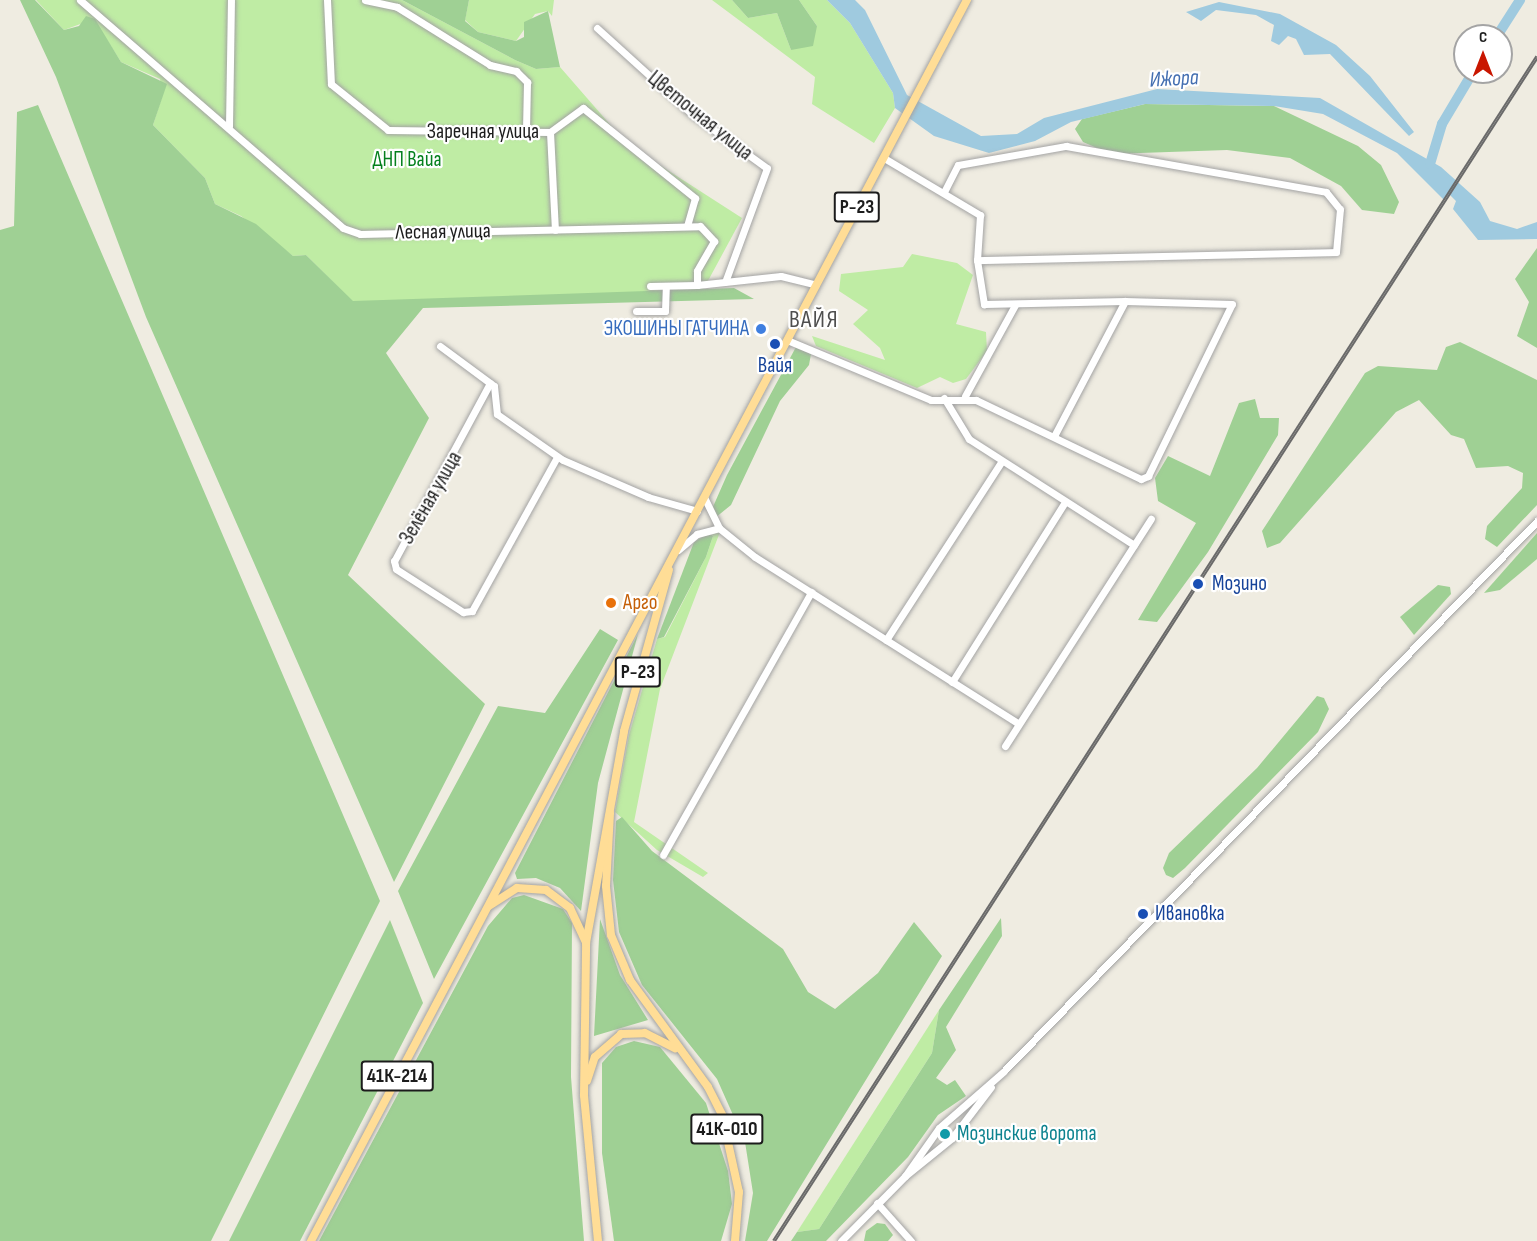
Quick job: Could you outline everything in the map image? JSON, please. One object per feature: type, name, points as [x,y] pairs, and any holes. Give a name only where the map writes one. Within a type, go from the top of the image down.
[{"type":"main road","name":"Р-23","points":[[597,1241],[584,1095],[586,943],[611,792],[640,662],[674,555],[967,0]]},
{"type":"main road","name":"41К-214","points":[[311,1241],[484,910],[674,555]]},
{"type":"main road","points":[[611,792],[606,886],[611,935],[630,980],[681,1052]]},
{"type":"main road","name":"41К-214","points":[[484,910],[517,888],[546,890],[570,908],[586,943]]},
{"type":"main road","points":[[584,1095],[595,1057],[621,1034],[655,1036],[681,1052]]},
{"type":"main road","name":"41К-010","points":[[681,1052],[708,1087],[731,1142],[739,1192],[735,1241]]},
{"type":"street","name":"Лесная улица","points":[[80,0],[229,126],[343,228],[360,234],[687,226],[709,230],[714,241],[697,271],[697,285]]},
{"type":"street","points":[[229,126],[231,0]]},
{"type":"street","name":"Заречная улица","points":[[327,0],[331,84],[388,130],[550,132],[583,108],[694,198],[687,226]]},
{"type":"street","points":[[365,0],[397,7],[490,65],[516,71],[527,82],[526,131]]},
{"type":"street","name":"Цветочная улица","points":[[597,28],[692,114],[767,168],[725,282]]},
{"type":"street","points":[[550,132],[555,230]]},
{"type":"street","points":[[944,192],[958,165],[1066,146],[1326,192],[1340,209],[1336,252],[976,260]]},
{"type":"street","points":[[787,340],[901,389],[944,398],[965,396],[1141,479],[1148,476],[1232,303],[1125,302],[1015,305],[984,303],[976,260],[980,214],[884,158]]},
{"type":"street","points":[[650,286],[697,285],[781,276],[816,285]]},
{"type":"street","points":[[636,311],[665,311],[666,286]]},
{"type":"street","points":[[1054,436],[1125,302]]},
{"type":"street","points":[[965,396],[1015,305]]},
{"type":"street","points":[[440,346],[490,383],[497,392],[497,414],[557,457],[648,497],[697,511]]},
{"type":"street","name":"Зелёная улица","points":[[490,383],[394,561],[396,568],[463,612],[472,611],[557,457]]},
{"type":"street","points":[[944,398],[969,439],[1001,462],[1134,545]]},
{"type":"street","points":[[886,640],[1001,462]]},
{"type":"street","points":[[704,498],[720,528],[811,592],[1019,724]]},
{"type":"street","points":[[952,682],[1065,502]]},
{"type":"street","points":[[1005,746],[1150,519]]},
{"type":"street","points":[[905,1176],[930,1139],[949,1118],[998,1077],[1537,521]]},
{"type":"street","points":[[674,555],[697,534],[720,528]]},
{"type":"street","points":[[663,855],[811,592]]},
{"type":"street","points":[[841,1241],[905,1176],[939,1150],[961,1128],[998,1077]]},
{"type":"street","points":[[949,1118],[959,1120],[961,1128]]},
{"type":"street","points":[[930,1139],[932,1148],[939,1150]]},
{"type":"street","points":[[877,1203],[911,1241]]},
{"type":"green space","points":[[20,0],[35,0],[64,30],[79,26],[86,16],[95,19],[121,62],[167,84],[153,125],[205,178],[215,204],[256,224],[293,256],[306,255],[353,301],[734,288],[754,299],[423,308],[386,353],[429,418],[348,575],[485,704],[394,882],[146,317],[56,77]]},
{"type":"green space","name":"ДНП Вайа","points":[[36,0],[402,0],[536,69],[560,67],[627,144],[742,218],[703,290],[353,302],[306,255],[293,256],[241,216],[215,204],[205,178],[153,125],[162,97],[160,79],[121,62],[94,19],[64,30]]},
{"type":"green space","points":[[402,0],[469,0],[465,21],[478,32],[516,41],[524,37],[524,22],[548,11],[560,67],[536,69]]},
{"type":"green space","points":[[469,0],[554,0],[552,16],[548,11],[535,14],[516,41],[478,32],[465,20]]},
{"type":"green space","points":[[712,0],[732,0],[748,18],[777,13],[791,50],[817,26],[799,0],[827,0],[850,23],[893,93],[895,108],[874,143],[812,104],[815,77]]},
{"type":"green space","points":[[732,0],[799,0],[817,26],[813,46],[791,50],[777,13],[748,18]]},
{"type":"green space","points":[[1145,104],[1274,106],[1358,146],[1381,165],[1399,202],[1394,214],[1362,210],[1341,186],[1290,158],[1227,150],[1111,154],[1083,142],[1075,129],[1082,119]]},
{"type":"green space","points":[[38,105],[380,901],[211,1241],[0,1241],[0,230],[14,226],[17,112]]},
{"type":"green space","points":[[1537,248],[1537,348],[1517,336],[1529,302],[1515,279]]},
{"type":"green space","points":[[912,254],[957,263],[973,275],[956,324],[986,332],[987,351],[966,379],[953,383],[940,377],[917,388],[816,346],[812,336],[885,360],[880,348],[853,324],[868,310],[839,291],[841,274],[903,267]]},
{"type":"green space","points":[[1460,342],[1537,380],[1537,505],[1497,547],[1485,539],[1487,526],[1522,488],[1523,473],[1508,466],[1476,468],[1464,439],[1451,435],[1419,400],[1396,412],[1280,543],[1267,548],[1262,531],[1365,373],[1378,366],[1437,370],[1446,347]]},
{"type":"green space","points":[[796,347],[811,354],[809,365],[780,401],[731,505],[715,518],[712,509],[727,475]]},
{"type":"green space","points":[[1255,399],[1260,418],[1279,418],[1278,435],[1208,552],[1157,622],[1138,620],[1196,523],[1158,501],[1155,478],[1168,456],[1210,476],[1239,403]]},
{"type":"green space","points":[[720,532],[660,689],[634,822],[708,873],[703,877],[657,850],[615,812],[629,735],[657,639],[665,637],[706,557],[713,536],[709,533]]},
{"type":"green space","points":[[709,533],[713,536],[706,557],[664,637],[657,639],[694,542]]},
{"type":"green space","points":[[1537,533],[1537,559],[1500,590],[1484,593]]},
{"type":"green space","points":[[1438,585],[1450,587],[1451,594],[1414,635],[1400,617]]},
{"type":"green space","points":[[600,629],[618,640],[434,979],[398,891],[498,706],[545,713]]},
{"type":"green space","points":[[638,634],[598,783],[581,911],[560,888],[536,878],[517,879],[515,873]]},
{"type":"green space","points":[[1317,696],[1324,698],[1329,709],[1318,732],[1185,868],[1173,878],[1166,875],[1163,868],[1169,853],[1257,768]]},
{"type":"green space","points":[[622,817],[652,851],[783,949],[808,992],[835,1009],[878,973],[914,922],[942,956],[767,1241],[745,1241],[753,1193],[745,1142],[717,1079],[642,985],[619,932],[613,880],[616,821]]},
{"type":"green space","points":[[524,895],[563,909],[572,923],[571,1077],[584,1241],[319,1241],[488,926],[512,898]]},
{"type":"green space","points":[[1001,918],[1002,936],[946,1027],[956,1050],[936,1078],[947,1085],[955,1080],[966,1096],[938,1115],[908,1157],[826,1241],[791,1241],[797,1232],[819,1229],[932,1053],[939,1010]]},
{"type":"green space","points":[[600,919],[620,975],[648,1020],[594,1036]]},
{"type":"green space","points":[[390,920],[423,1003],[300,1241],[229,1241]]},
{"type":"green space","points":[[939,1010],[932,1053],[819,1229],[797,1232]]},
{"type":"green space","points":[[634,1041],[660,1047],[706,1103],[728,1171],[732,1204],[721,1241],[614,1241],[602,1153],[602,1063],[616,1047]]},
{"type":"green space","points":[[877,1223],[885,1224],[893,1235],[888,1241],[864,1241],[866,1231]]},
{"type":"water","name":"Ижора","points":[[827,0],[855,0],[865,10],[907,95],[981,136],[1017,134],[1044,118],[1157,89],[1320,98],[1441,167],[1480,202],[1490,221],[1517,229],[1537,222],[1537,239],[1478,240],[1453,209],[1456,201],[1449,194],[1444,200],[1397,153],[1323,114],[1274,106],[1145,104],[1071,122],[1035,141],[989,153],[934,136],[895,108],[893,93],[850,23]]},
{"type":"water","points":[[1219,2],[1280,14],[1336,45],[1370,76],[1414,132],[1409,136],[1330,54],[1304,55],[1296,39],[1288,36],[1279,45],[1271,41],[1274,25],[1256,15],[1216,10],[1201,21],[1186,12]]},
{"type":"waterway","points":[[1505,24],[1520,0]]},
{"type":"waterway","points":[[1430,164],[1442,124],[1466,84]]},
{"type":"railway","points":[[774,1241],[1537,57]]},
{"type":"place","name":"ЭКОШИНЫ ГАТЧИНА","points":[[761,329]]},
{"type":"place","name":"Вайя","points":[[775,344]]},
{"type":"place","name":"Мозино","points":[[1198,584]]},
{"type":"place","name":"Арго","points":[[611,603]]},
{"type":"place","name":"Ивановка","points":[[1143,914]]},
{"type":"place","name":"Мозинские ворота","points":[[945,1134]]},
{"type":"district","name":"ВАЙЯ","points":[[814,320]]}]
